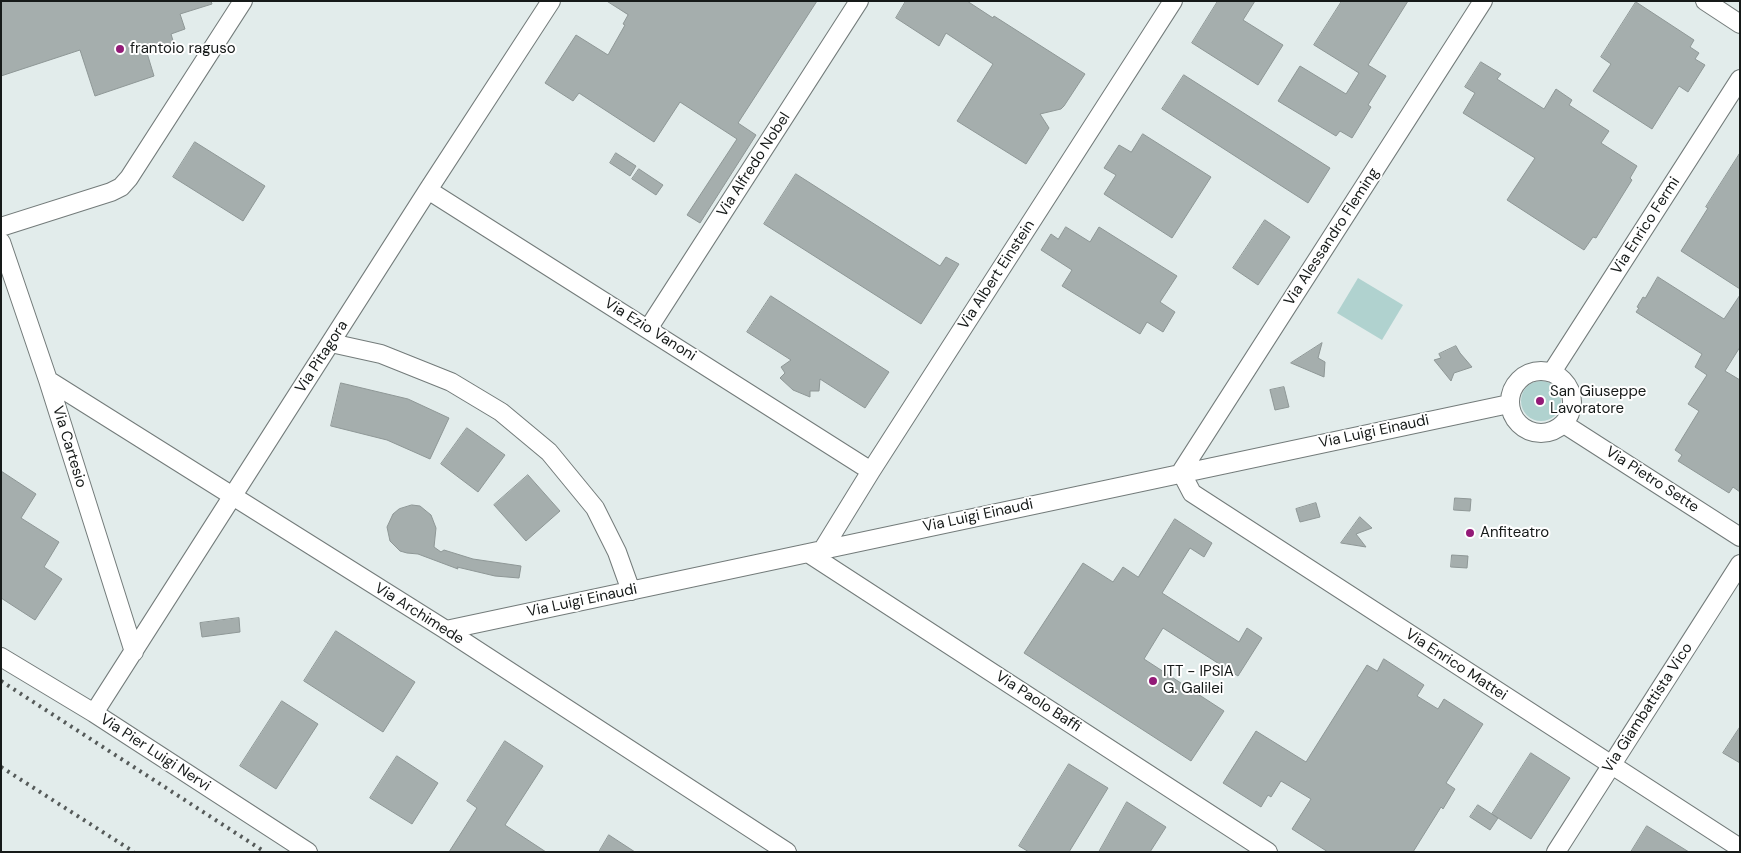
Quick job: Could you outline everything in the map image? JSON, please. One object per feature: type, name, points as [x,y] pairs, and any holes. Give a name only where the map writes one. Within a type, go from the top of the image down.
[{"type":"street","points":[[1,227],[121,187],[129,178],[244,1]]},
{"type":"street","name":"Via Pitagora","points":[[94,713],[551,1]]},
{"type":"street","name":"Via Alfredo Nobel","points":[[648,329],[860,1]]},
{"type":"street","name":"Via Albert Einstein","points":[[816,551],[871,472],[1173,1]]},
{"type":"street","name":"Via Alessandro Fleming","points":[[1181,472],[1483,1]]},
{"type":"street","points":[[1705,1],[1740,24]]},
{"type":"street","name":"Via Enrico Fermi","points":[[1552,372],[1740,79]]},
{"type":"street","name":"Via Ezio Vanoni","points":[[428,190],[871,472]]},
{"type":"street","name":"Via Cartesio","points":[[1,242],[48,380],[134,652]]},
{"type":"street","points":[[330,344],[381,354],[451,382],[508,418],[549,452],[595,508],[617,552],[631,591]]},
{"type":"street","points":[[1542,370],[1552,372],[1568,385],[1573,405],[1570,416],[1556,430],[1546,433],[1535,433],[1525,430],[1517,423],[1512,414],[1510,393],[1522,376],[1542,370]]},
{"type":"street","name":"Via Archimede","points":[[48,380],[446,630],[787,852]]},
{"type":"street","name":"Via Luigi Einaudi","points":[[446,630],[1181,472],[1510,404]]},
{"type":"street","name":"Via Pietro Sette","points":[[1564,424],[1740,537]]},
{"type":"street","name":"Via Enrico Mattei","points":[[1181,472],[1192,493],[1740,848]]},
{"type":"street","name":"Via Paolo Baffi","points":[[816,551],[1268,852]]},
{"type":"street","name":"Via Giambattista Vico","points":[[1556,852],[1740,564]]},
{"type":"street","name":"Via Pier Luigi Nervi","points":[[1,657],[94,713],[308,852]]},
{"type":"shaded area","points":[[1358,278],[1403,305],[1382,340],[1337,313]]},
{"type":"shaded area","points":[[1541,381],[1552,384],[1558,390],[1561,401],[1558,412],[1552,418],[1541,421],[1530,418],[1524,412],[1521,401],[1524,390],[1530,384]]},
{"type":"building","name":"frantoio raguso","points":[[1,1],[211,1],[212,4],[180,14],[185,29],[171,34],[174,44],[147,53],[154,76],[95,96],[80,50],[1,76]]},
{"type":"building","points":[[607,1],[817,1],[738,123],[756,135],[700,223],[687,215],[737,139],[680,102],[654,142],[579,93],[573,101],[545,83],[576,35],[608,55],[625,25],[623,24],[628,15]]},
{"type":"building","points":[[906,1],[967,1],[1085,74],[1061,109],[1040,114],[1049,128],[1026,164],[957,121],[993,64],[946,33],[939,46],[896,18]]},
{"type":"building","points":[[1218,1],[1255,1],[1243,20],[1283,45],[1258,85],[1192,43]]},
{"type":"building","points":[[1342,1],[1408,1],[1368,65],[1386,76],[1368,105],[1371,107],[1352,138],[1340,131],[1336,136],[1278,101],[1300,66],[1346,94],[1359,73],[1314,45]]},
{"type":"building","points":[[1636,2],[1694,40],[1690,47],[1699,53],[1695,59],[1705,65],[1688,92],[1679,86],[1652,129],[1593,91],[1611,64],[1601,57]]},
{"type":"building","points":[[1481,62],[1501,74],[1497,79],[1544,109],[1556,89],[1572,100],[1569,105],[1609,131],[1601,143],[1637,166],[1630,178],[1632,180],[1596,238],[1593,237],[1584,250],[1507,200],[1535,158],[1463,113],[1475,93],[1465,87]]},
{"type":"building","points":[[1184,75],[1330,168],[1308,203],[1162,109]]},
{"type":"building","points":[[1143,134],[1211,177],[1172,238],[1104,194],[1116,175],[1104,168],[1119,145],[1131,152]]},
{"type":"building","points":[[195,142],[265,186],[243,221],[173,177]]},
{"type":"building","points":[[616,153],[636,166],[630,176],[610,163]]},
{"type":"building","points":[[1740,153],[1740,289],[1681,251]]},
{"type":"building","points":[[639,169],[663,185],[656,195],[632,179]]},
{"type":"building","points":[[796,174],[940,266],[946,257],[959,264],[921,324],[764,224]]},
{"type":"building","points":[[1265,220],[1290,237],[1258,285],[1233,268]]},
{"type":"building","points":[[1066,227],[1090,242],[1099,227],[1177,276],[1160,302],[1175,312],[1163,332],[1147,322],[1140,334],[1062,286],[1072,270],[1041,250],[1051,234],[1058,239]]},
{"type":"building","points":[[1658,277],[1724,319],[1740,295],[1740,347],[1725,371],[1740,380],[1740,492],[1733,487],[1729,493],[1678,461],[1682,455],[1675,450],[1699,411],[1688,404],[1707,375],[1695,367],[1702,354],[1636,312],[1643,297],[1645,298]]},
{"type":"building","points":[[771,296],[889,372],[865,408],[820,379],[819,391],[810,391],[810,397],[793,390],[780,378],[785,373],[781,367],[791,360],[747,332]]},
{"type":"building","points":[[1322,343],[1318,358],[1325,362],[1324,377],[1291,363]]},
{"type":"building","points":[[1456,346],[1472,367],[1454,373],[1451,381],[1434,360],[1441,358],[1439,354]]},
{"type":"building","points":[[341,383],[408,399],[449,418],[430,459],[387,440],[331,426]]},
{"type":"building","points":[[1284,387],[1289,407],[1275,410],[1270,390]]},
{"type":"building","points":[[467,428],[505,455],[478,492],[441,464]]},
{"type":"building","points":[[1,471],[36,494],[21,518],[59,542],[44,567],[62,579],[35,620],[1,598]]},
{"type":"building","points":[[528,475],[560,511],[526,541],[494,505]]},
{"type":"building","points":[[1455,498],[1471,499],[1470,511],[1454,510]]},
{"type":"building","points":[[1316,503],[1320,517],[1300,522],[1296,509]]},
{"type":"building","points":[[412,505],[420,506],[431,515],[436,528],[434,547],[441,552],[444,550],[473,559],[521,566],[519,578],[495,576],[457,567],[458,569],[418,554],[400,551],[390,541],[387,527],[393,514],[399,509]]},
{"type":"building","points":[[1360,517],[1372,528],[1356,534],[1366,547],[1341,543]]},
{"type":"building","points":[[1175,519],[1212,543],[1204,557],[1190,548],[1162,593],[1239,642],[1247,628],[1262,638],[1238,676],[1163,628],[1144,659],[1224,711],[1191,761],[1024,653],[1083,563],[1113,582],[1123,567],[1138,577]]},
{"type":"building","points":[[1452,555],[1468,556],[1467,568],[1451,567]]},
{"type":"building","points":[[239,618],[240,632],[202,637],[200,623]]},
{"type":"building","points":[[336,631],[415,682],[383,732],[304,681]]},
{"type":"building","points":[[1384,659],[1424,685],[1417,696],[1438,709],[1444,699],[1483,724],[1446,783],[1455,789],[1443,809],[1441,807],[1413,852],[1328,852],[1292,829],[1311,799],[1281,781],[1271,797],[1268,795],[1261,807],[1223,783],[1256,731],[1306,762],[1367,665],[1377,671]]},
{"type":"building","points":[[282,701],[318,724],[276,789],[240,766]]},
{"type":"building","points":[[1740,727],[1740,763],[1723,753]]},
{"type":"building","points":[[505,741],[543,766],[505,825],[546,852],[449,852],[477,808],[467,801]]},
{"type":"building","points":[[1531,753],[1570,778],[1531,839],[1492,814]]},
{"type":"building","points":[[397,756],[438,783],[412,824],[370,798]]},
{"type":"building","points":[[1069,764],[1108,788],[1069,852],[1029,852],[1019,846]]},
{"type":"building","points":[[1127,802],[1166,827],[1150,852],[1099,852]]},
{"type":"building","points":[[1478,805],[1498,818],[1490,830],[1470,817]]},
{"type":"building","points":[[1647,826],[1689,852],[1631,852]]},
{"type":"building","points":[[609,835],[635,852],[599,852]]},
{"type":"railway","points":[[1,681],[265,852]]},
{"type":"railway","points":[[1,767],[134,852]]},
{"type":"place","name":"frantoio raguso","points":[[120,49]]},
{"type":"place","name":"San Giuseppe Lavoratore","points":[[1540,401]]},
{"type":"place","name":"Anfiteatro","points":[[1470,533]]},
{"type":"place","name":"ITT - IPSIA G. Galilei","points":[[1153,681]]}]
